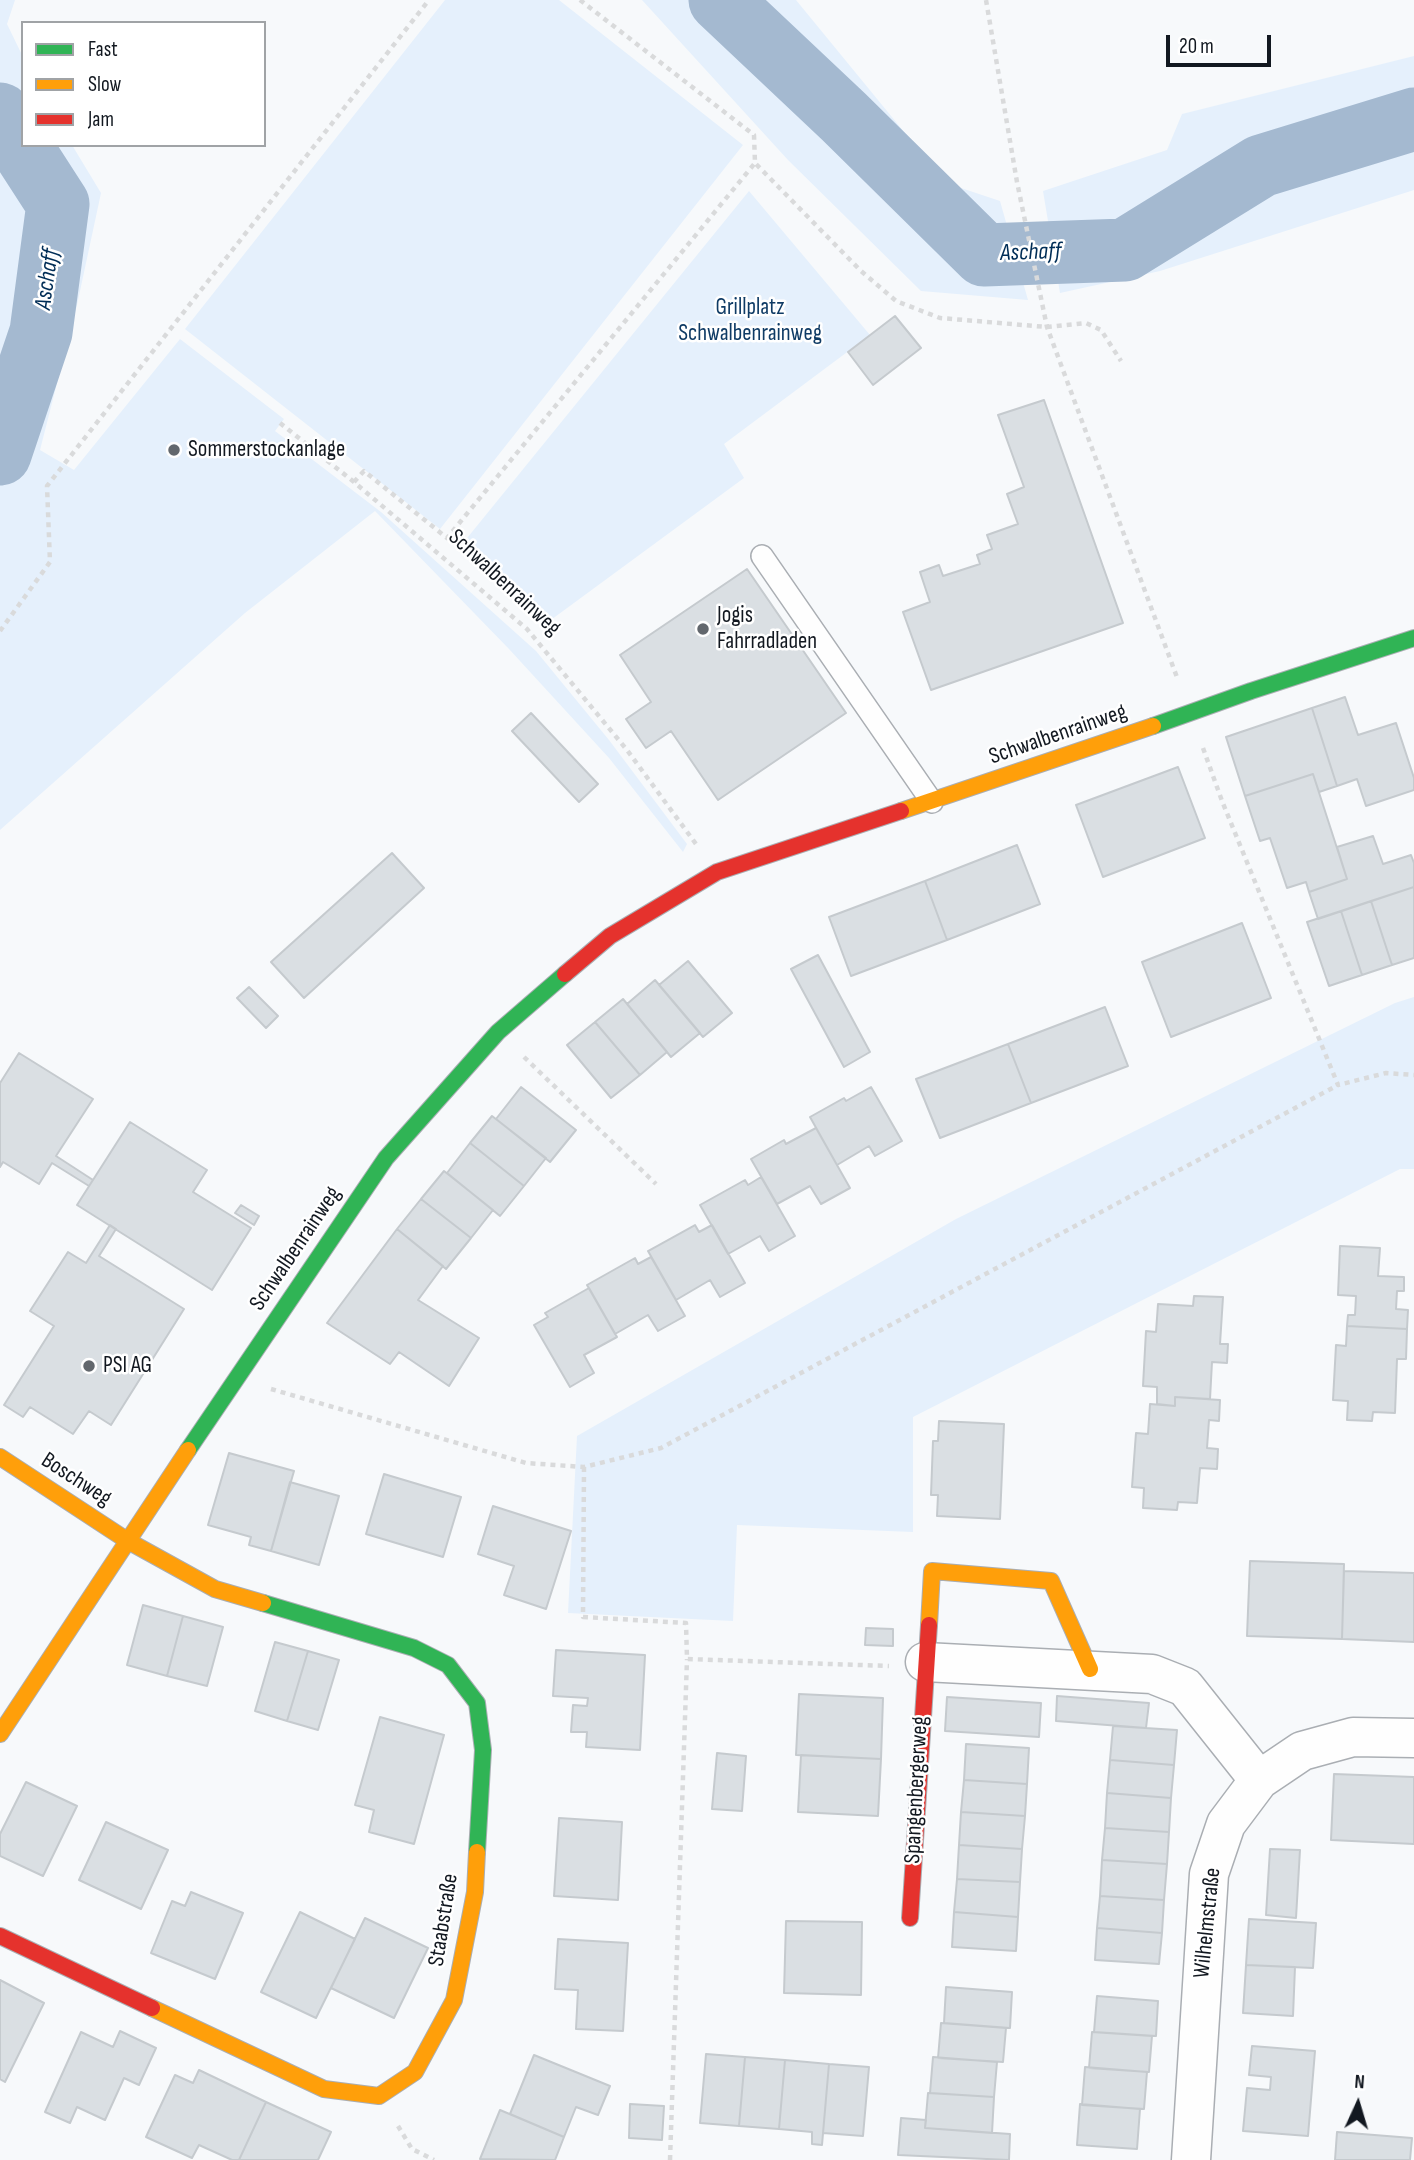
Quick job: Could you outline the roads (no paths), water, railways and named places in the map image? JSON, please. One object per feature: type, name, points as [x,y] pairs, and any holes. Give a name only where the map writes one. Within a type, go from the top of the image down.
[{"type":"street","name":"Schwalbenrainweg","points":[[0,1734],[239,1373],[386,1158],[499,1032],[610,936],[717,873],[1414,638]]},
{"type":"street","name":"Boschweg","points":[[0,1457],[128,1541]]},
{"type":"street","name":"Staabstraße","points":[[0,1936],[324,2089],[379,2096],[415,2072],[454,2000],[475,1892],[483,1750],[477,1703],[448,1665],[414,1648],[215,1589],[128,1541]]},
{"type":"street","name":"Spangenbergerweg","points":[[910,1918],[932,1571],[1051,1581],[1090,1669]]},
{"type":"street","points":[[925,1662],[1152,1674],[1185,1687],[1259,1780]]},
{"type":"street","name":"Wilhelmstraße","points":[[1191,2160],[1209,1874],[1226,1824],[1259,1780],[1302,1751],[1353,1737],[1414,1738]]},
{"type":"lane","points":[[762,556],[932,802]]},
{"type":"waterway","name":"Aschaff","points":[[720,0],[984,255],[1125,250],[1261,166],[1414,119]]},
{"type":"waterway","name":"Aschaff","points":[[0,114],[21,147]]},
{"type":"waterway","name":"Aschaff","points":[[0,454],[41,332],[58,204],[21,147]]},
{"type":"place","name":"Sommerstockanlage","points":[[174,450]]},
{"type":"place","name":"Jogis Fahrradladen","points":[[703,629]]},
{"type":"place","name":"PSI AG","points":[[89,1366]]},
{"type":"park label","name":"Grillplatz Schwalbenrainweg","points":[[750,321]]}]
